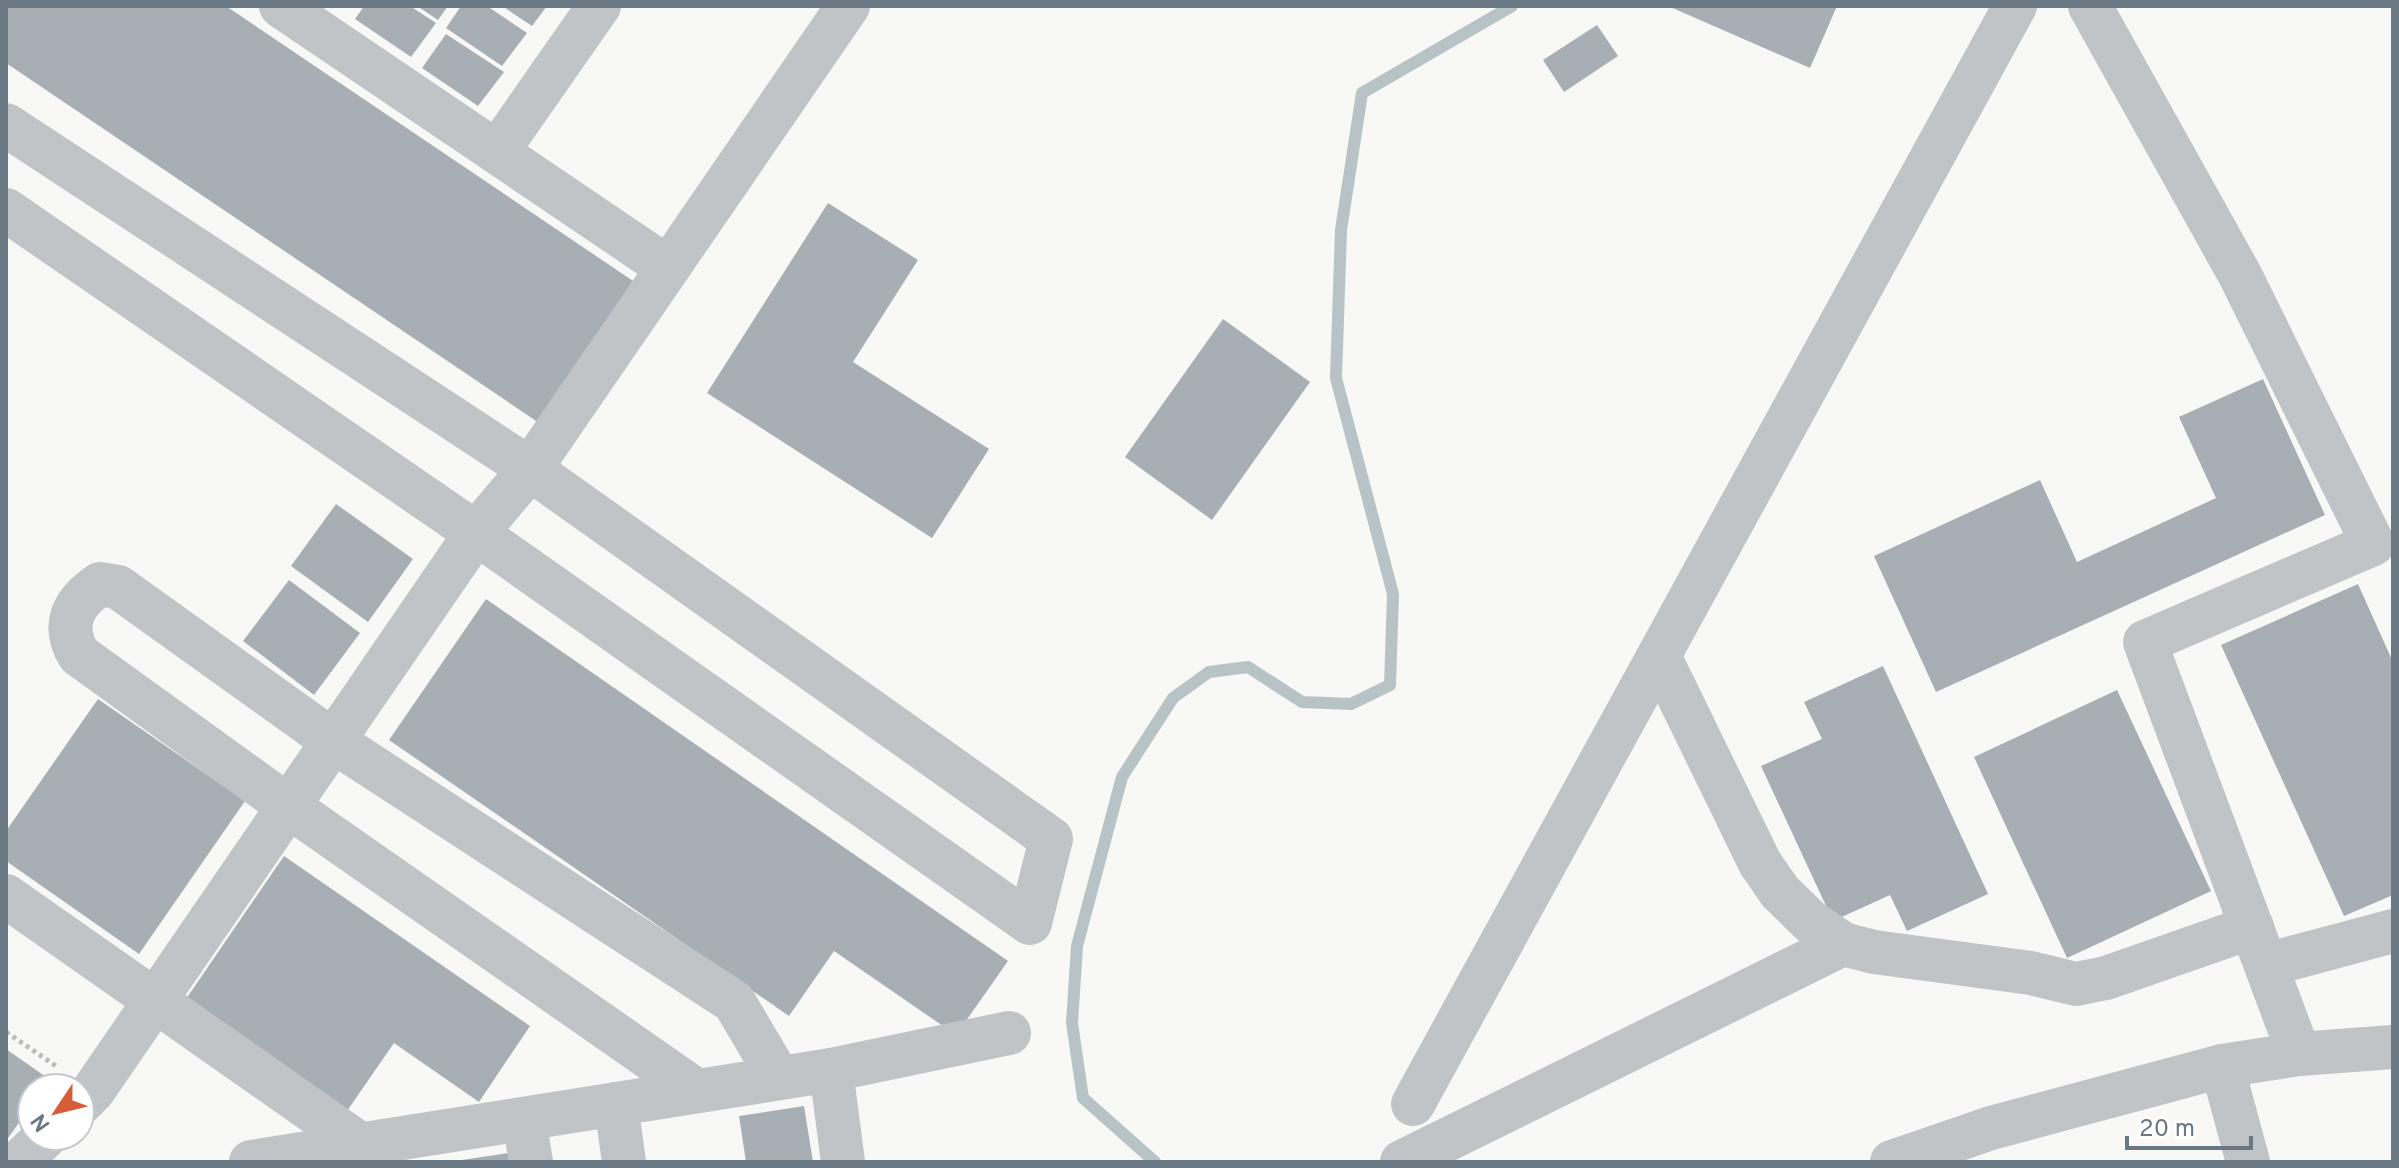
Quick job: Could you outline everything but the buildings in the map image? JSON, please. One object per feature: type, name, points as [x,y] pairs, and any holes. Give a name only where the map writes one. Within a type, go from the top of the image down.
[{"type":"street","points":[[497,152],[599,6]]},
{"type":"street","points":[[96,1083],[476,533],[530,469],[848,6]]},
{"type":"street","points":[[1413,1104],[2015,6]]},
{"type":"street","points":[[2090,6],[2240,275],[2373,544],[2145,642],[2299,1054]]},
{"type":"street","points":[[302,12],[497,152],[668,268]]},
{"type":"street","points":[[6,125],[530,469],[1051,839],[1030,923],[476,533],[6,210]]},
{"type":"street","points":[[697,1091],[288,806],[79,655],[70,641],[70,619],[84,595],[100,584],[118,587],[333,741],[734,1002],[779,1078]]},
{"type":"street","points":[[1659,656],[1760,863],[1780,892],[1800,912],[1843,944],[1874,952],[2031,973],[2076,984],[2259,946],[2393,931]]},
{"type":"street","points":[[6,896],[361,1145]]},
{"type":"street","points":[[1402,1162],[1843,944]]},
{"type":"street","points":[[251,1162],[316,1157],[361,1145],[831,1070],[1009,1033]]},
{"type":"street","points":[[1892,1162],[1992,1145],[2222,1066],[2299,1054],[2393,1047]]},
{"type":"street","points":[[2222,1066],[2248,1162]]},
{"type":"street","points":[[831,1070],[843,1162]]},
{"type":"street","points":[[616,1104],[624,1162]]},
{"type":"street","points":[[524,1119],[531,1162]]},
{"type":"path","points":[[6,1032],[55,1072]]},
{"type":"waterway","points":[[1155,1162],[1083,1098],[1072,1023],[1077,946],[1122,777],[1173,698],[1209,672],[1248,667],[1302,702],[1351,704],[1390,685],[1393,594],[1336,378],[1341,230],[1362,93],[1512,6]]}]
